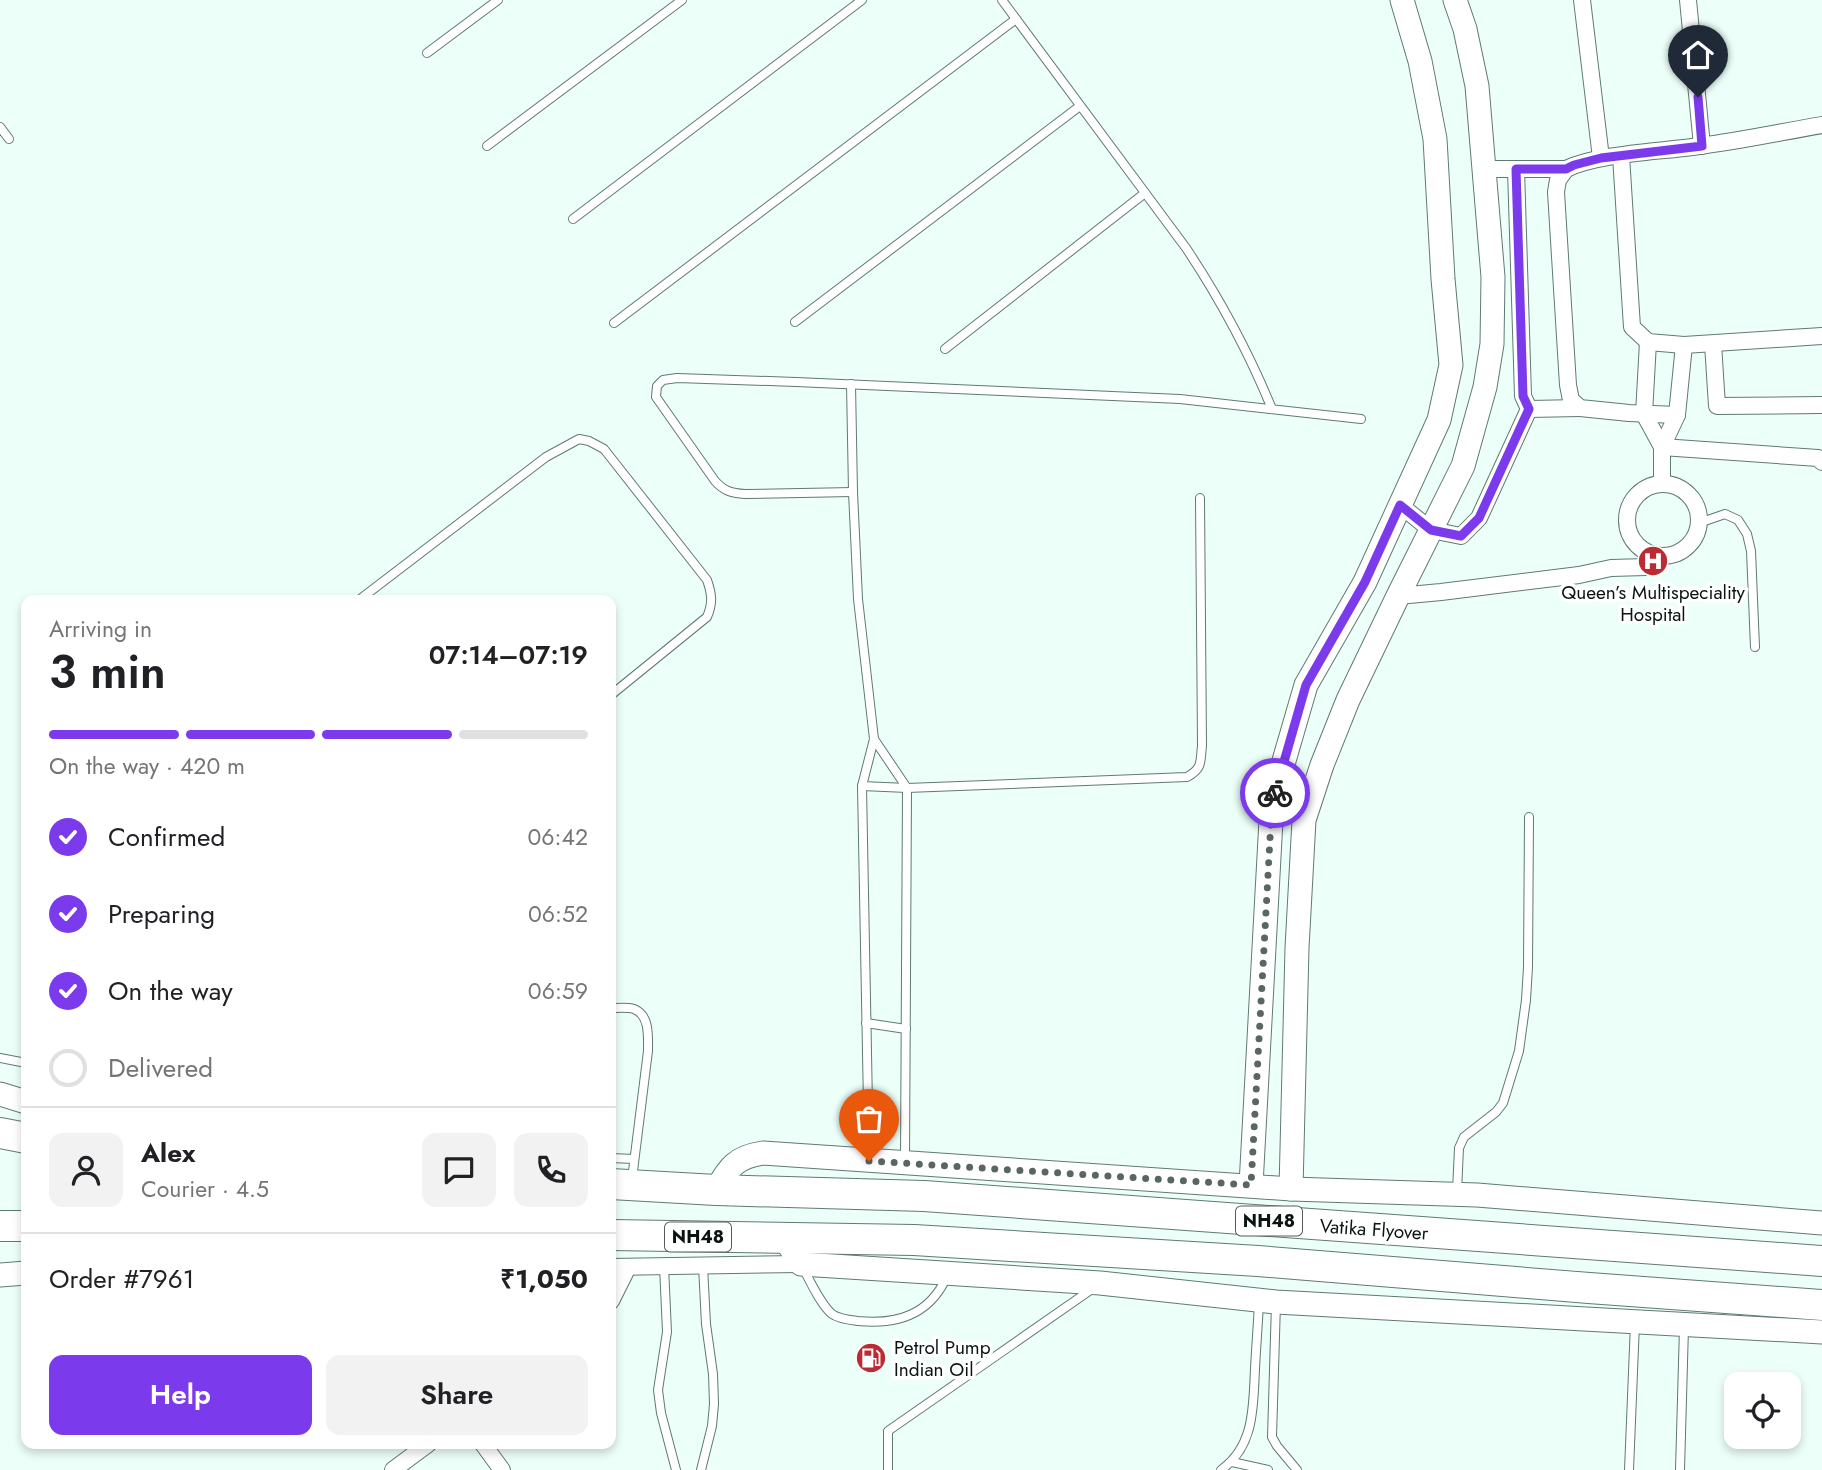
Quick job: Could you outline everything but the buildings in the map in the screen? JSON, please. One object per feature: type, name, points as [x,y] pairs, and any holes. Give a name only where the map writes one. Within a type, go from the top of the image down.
[{"type":"highway","points":[[0,1133],[21,1137]]},
{"type":"highway","name":"NH48","points":[[625,1176],[716,1190]]},
{"type":"highway","name":"Vatika Flyover","points":[[716,1190],[924,1196],[1822,1261]]},
{"type":"highway","points":[[0,1226],[21,1226]]},
{"type":"highway","name":"NH48","points":[[616,1235],[914,1240],[1258,1262],[1822,1305]]},
{"type":"street","points":[[1251,1185],[1272,802],[1306,685],[1365,582],[1439,420],[1451,365],[1443,279],[1436,139],[1420,61],[1402,0]]},
{"type":"street","points":[[1290,1189],[1297,948],[1304,820],[1348,700],[1463,466],[1485,387],[1492,344],[1493,277],[1477,86],[1465,29],[1455,0]]},
{"type":"street","points":[[1582,0],[1601,158]]},
{"type":"street","points":[[1688,0],[1702,146]]},
{"type":"street","points":[[1484,169],[1566,169],[1601,158],[1702,146],[1822,125]]},
{"type":"street","points":[[1622,156],[1632,327],[1648,342],[1684,345],[1822,336]]},
{"type":"street","points":[[1400,505],[1431,530],[1461,536],[1479,518],[1529,409],[1523,396],[1516,169]]},
{"type":"street","points":[[1566,169],[1558,180],[1556,192],[1568,385],[1571,400],[1580,408]]},
{"type":"street","points":[[1648,342],[1644,414],[1662,447]]},
{"type":"street","points":[[1713,344],[1717,407],[1822,405]]},
{"type":"street","points":[[1662,483],[1662,447],[1677,415],[1684,345]]},
{"type":"street","points":[[1529,409],[1580,408],[1677,415]]},
{"type":"street","points":[[1662,447],[1818,458],[1822,462]]},
{"type":"street","points":[[1662,483],[1679,487],[1686,492],[1697,506],[1699,523],[1688,546],[1673,555],[1664,556],[1647,552],[1634,541],[1627,516],[1633,499],[1646,488],[1662,483]]},
{"type":"street","points":[[1611,568],[1634,541]]},
{"type":"street","points":[[1398,596],[1579,575],[1611,568],[1646,567],[1664,556]]},
{"type":"street","points":[[0,1094],[21,1100]]},
{"type":"street","points":[[716,1190],[726,1172],[737,1162],[747,1156],[763,1153],[1290,1189],[1457,1194],[1822,1223]]},
{"type":"street","points":[[785,1238],[801,1264]]},
{"type":"street","points":[[616,1267],[801,1264],[1100,1283],[1268,1300],[1822,1332]]},
{"type":"street","points":[[616,1291],[628,1267]]},
{"type":"street","points":[[0,1275],[21,1273]]},
{"type":"street","points":[[393,1470],[421,1449]]},
{"type":"street","points":[[487,1449],[502,1470]]},
{"type":"lane","points":[[427,53],[498,0]]},
{"type":"lane","points":[[487,146],[682,0]]},
{"type":"lane","points":[[573,219],[862,0]]},
{"type":"lane","points":[[1002,0],[1205,276],[1240,340],[1272,409]]},
{"type":"lane","points":[[614,323],[1016,19]]},
{"type":"lane","points":[[795,322],[1080,106]]},
{"type":"lane","points":[[0,127],[9,139]]},
{"type":"lane","points":[[945,349],[1145,193]]},
{"type":"lane","points":[[853,492],[734,494],[723,490],[656,397],[657,386],[663,380],[677,378],[1180,399],[1361,419]]},
{"type":"lane","points":[[851,384],[858,599],[874,739],[862,786],[869,1161]]},
{"type":"lane","points":[[366,595],[546,457],[579,439],[589,441],[604,449],[707,580],[712,593],[711,607],[706,617],[616,691]]},
{"type":"lane","points":[[862,786],[907,788],[1187,777],[1196,772],[1202,746],[1200,498]]},
{"type":"lane","points":[[1699,523],[1724,514],[1738,520],[1747,534],[1751,551],[1755,648]]},
{"type":"lane","points":[[874,739],[907,788],[905,1163]]},
{"type":"lane","points":[[1457,1194],[1459,1148],[1464,1137],[1496,1112],[1503,1103],[1519,1051],[1528,967],[1529,817]]},
{"type":"lane","points":[[616,1008],[635,1009],[644,1017],[648,1030],[648,1051],[625,1176]]},
{"type":"lane","points":[[866,1023],[906,1029]]},
{"type":"lane","points":[[0,1058],[21,1062]]},
{"type":"lane","points":[[801,1264],[832,1314],[847,1320],[879,1323],[917,1312],[942,1288],[948,1274]]},
{"type":"lane","points":[[664,1266],[667,1332],[658,1390],[661,1413],[676,1470]]},
{"type":"lane","points":[[701,1470],[712,1426],[714,1404],[703,1266]]},
{"type":"lane","points":[[888,1470],[888,1431],[1100,1283]]},
{"type":"lane","points":[[1221,1470],[1232,1462],[1242,1447],[1252,1421],[1268,1300]]},
{"type":"lane","points":[[1268,1300],[1272,1437],[1297,1470]]},
{"type":"lane","points":[[1629,1470],[1634,1321]]},
{"type":"lane","points":[[1680,1470],[1684,1324]]},
{"type":"lane","points":[[1232,1462],[1268,1470]]},
{"type":"way so far","points":[[869,1161],[1251,1185],[1272,802],[1275,793]]},
{"type":"place","name":"Queen’s Multispeciality Hospital","points":[[1653,561]]},
{"type":"place","name":"Petrol Pump Indian Oil","points":[[871,1358]]},
{"type":"route","points":[[1275,793],[1306,685],[1365,582],[1400,505],[1431,530],[1461,536],[1479,518],[1529,409],[1523,396],[1516,169],[1566,169],[1601,158],[1702,146],[1698,97]]}]
